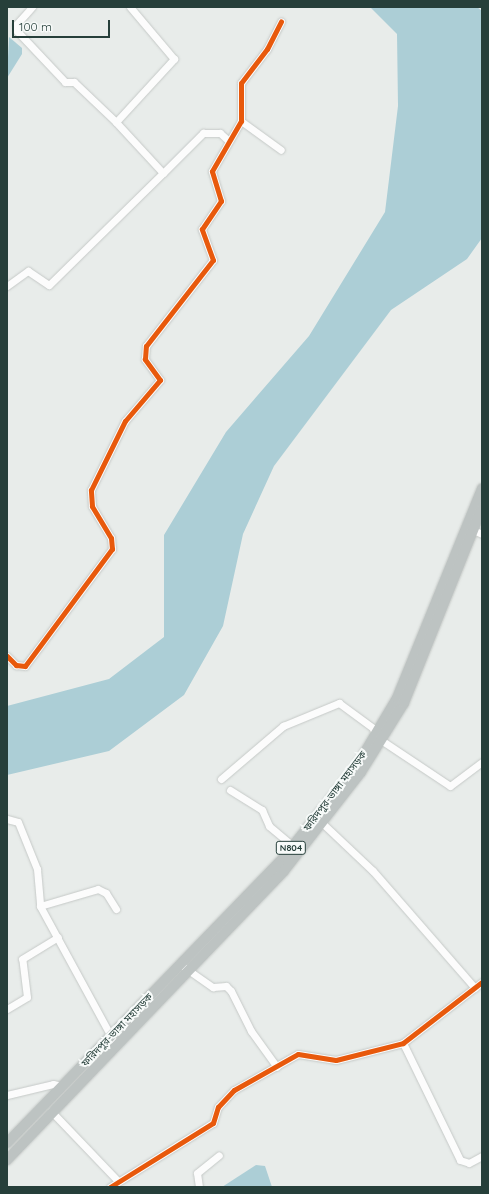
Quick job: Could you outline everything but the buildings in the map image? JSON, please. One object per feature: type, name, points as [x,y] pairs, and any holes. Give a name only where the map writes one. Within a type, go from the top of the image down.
[{"type":"highway","name":"ফরিদপুর-ভাঙ্গা মহাসড়ক","points":[[473,530],[482,489]]},
{"type":"highway","name":"ফরিদপুর-ভাঙ্গা মহাসড়ক","points":[[7,1143],[50,1110],[113,1040],[280,868],[319,820],[379,738],[421,647],[450,574],[473,530],[482,508]]},
{"type":"highway","name":"ফরিদপুর-ভাঙ্গা মহাসড়ক","points":[[280,868],[293,846],[319,820]]},
{"type":"highway","name":"ফরিদপুর-ভাঙ্গা মহাসড়ক","points":[[7,1160],[32,1124],[62,1086],[113,1040]]},
{"type":"street","points":[[32,7],[16,25],[17,31],[65,82],[74,82],[116,122],[163,173]]},
{"type":"street","points":[[116,122],[174,59],[130,7]]},
{"type":"street","points":[[7,656],[16,665],[25,666],[112,549],[111,538],[92,506],[91,490],[125,420],[160,380],[145,359],[146,346],[213,260],[202,230],[220,206],[212,171],[241,122],[241,83],[267,49],[281,22]]},
{"type":"street","points":[[241,122],[281,150]]},
{"type":"street","points":[[7,286],[28,271],[49,285],[203,133],[220,132],[230,141]]},
{"type":"street","points":[[221,779],[283,726],[332,703],[339,702],[358,715],[373,728],[379,738],[450,786],[482,762]]},
{"type":"street","points":[[230,790],[262,810],[269,826],[293,846]]},
{"type":"street","points":[[7,819],[18,822],[37,869],[40,906],[113,1040]]},
{"type":"street","points":[[319,820],[373,871],[475,988]]},
{"type":"street","points":[[40,906],[98,889],[106,893],[116,909]]},
{"type":"street","points":[[7,1009],[27,997],[22,959],[58,937]]},
{"type":"street","points":[[185,967],[213,987],[226,986],[231,991],[251,1031],[277,1067]]},
{"type":"street","points":[[110,1187],[117,1180],[168,1154],[206,1128],[213,1123],[224,1098],[298,1054],[336,1060],[403,1043],[482,982]]},
{"type":"street","points":[[403,1043],[460,1160],[469,1163],[482,1156]]},
{"type":"street","points":[[7,1095],[53,1084],[62,1086]]},
{"type":"street","points":[[50,1110],[117,1180]]},
{"type":"street","points":[[199,1187],[197,1173],[219,1155]]},
{"type":"water","points":[[370,7],[477,7],[482,11],[482,238],[467,259],[391,310],[274,466],[243,534],[223,626],[184,695],[109,751],[7,775],[7,706],[109,679],[164,637],[164,535],[226,432],[309,336],[385,212],[398,106],[397,34]]},
{"type":"water","points":[[9,37],[22,48],[22,54],[7,78]]},
{"type":"water","points":[[256,1165],[265,1166],[272,1187],[222,1187]]},
{"type":"cycle path","points":[[7,656],[16,665],[25,666],[112,549],[111,538],[92,506],[91,490],[125,421],[160,380],[145,359],[146,346],[213,260],[202,229],[221,201],[212,171],[241,121],[241,83],[267,49],[281,21]]},
{"type":"cycle path","points":[[110,1187],[213,1123],[218,1107],[234,1090],[298,1054],[336,1060],[403,1043],[482,982]]}]
